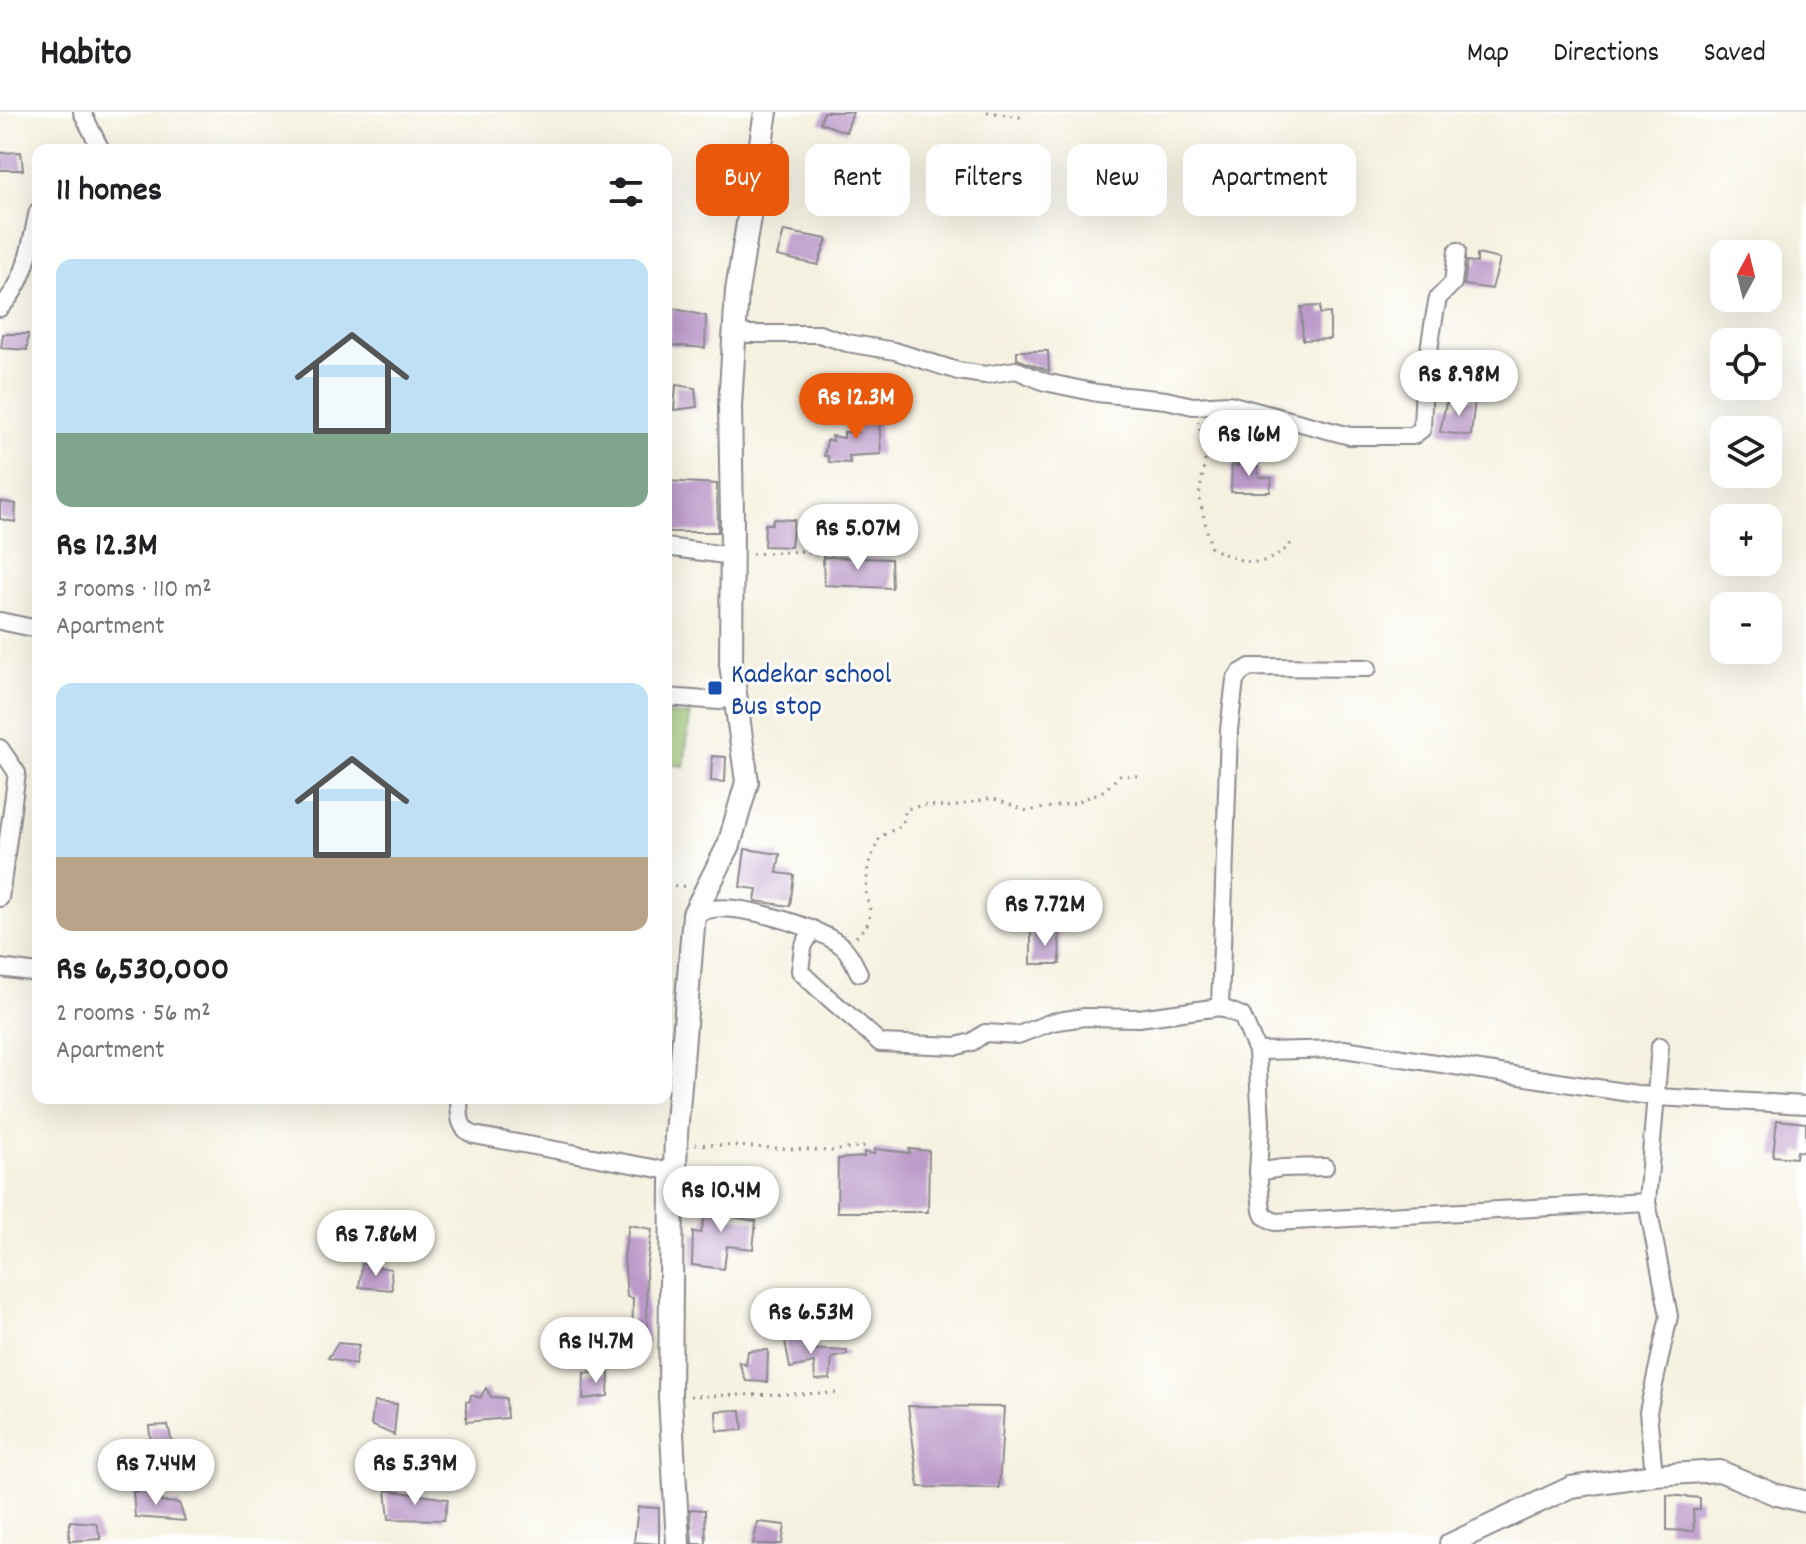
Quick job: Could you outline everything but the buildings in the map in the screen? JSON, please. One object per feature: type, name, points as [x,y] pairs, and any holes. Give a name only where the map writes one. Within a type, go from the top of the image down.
[{"type":"main road","points":[[678,1544],[670,1396],[672,1181],[694,914],[729,845],[747,782],[731,664],[730,406],[737,291],[766,112]]},
{"type":"street","points":[[82,112],[98,144]]},
{"type":"street","points":[[0,308],[13,296],[23,278],[32,238]]},
{"type":"street","points":[[735,332],[819,334],[847,343],[895,351],[958,371],[985,375],[1016,370],[1045,382],[1097,393],[1193,406],[1229,404],[1350,436],[1413,436],[1422,429],[1424,380],[1438,298],[1453,283],[1457,251]]},
{"type":"street","points":[[672,548],[732,556]]},
{"type":"street","points":[[0,621],[32,628]]},
{"type":"street","points":[[1220,1007],[1229,730],[1235,680],[1250,667],[1368,668]]},
{"type":"street","points":[[672,697],[720,701],[735,694]]},
{"type":"street","points":[[0,748],[17,773],[0,898]]},
{"type":"street","points":[[694,914],[714,908],[746,912],[781,918],[813,929],[845,948],[859,973]]},
{"type":"street","points":[[813,929],[803,947],[800,971],[880,1043],[957,1046],[972,1042],[985,1033],[1018,1035],[1052,1022],[1084,1017],[1139,1018],[1220,1007],[1242,1016],[1257,1051],[1261,1123],[1258,1172],[1262,1211],[1264,1216],[1275,1222],[1647,1202]]},
{"type":"street","points":[[0,968],[32,972]]},
{"type":"street","points":[[1654,1475],[1648,1412],[1669,1316],[1647,1202],[1660,1046]]},
{"type":"street","points":[[1257,1051],[1344,1049],[1656,1097],[1806,1105]]},
{"type":"street","points":[[459,1104],[463,1128],[474,1135],[675,1172]]},
{"type":"street","points":[[1258,1172],[1325,1167]]},
{"type":"street","points":[[1450,1544],[1571,1487],[1654,1475],[1720,1471],[1774,1494],[1806,1502]]},
{"type":"path","points":[[987,112],[1025,118]]},
{"type":"path","points":[[1193,406],[1206,455],[1199,496],[1211,548],[1229,557],[1259,564],[1282,554],[1294,540]]},
{"type":"path","points":[[732,556],[804,551],[823,557],[856,549],[883,552]]},
{"type":"path","points":[[845,948],[869,922],[866,892],[868,865],[880,837],[902,825],[906,809],[924,805],[952,807],[992,798],[1027,811],[1075,803],[1105,790],[1120,775],[1142,776]]},
{"type":"path","points":[[676,1134],[694,1143],[754,1149],[831,1151],[866,1146]]},
{"type":"path","points":[[670,1396],[836,1393]]},
{"type":"green space","points":[[672,714],[690,715],[684,766],[672,765]]},
{"type":"place","name":"Kadekar school Bus stop","points":[[715,688]]}]
